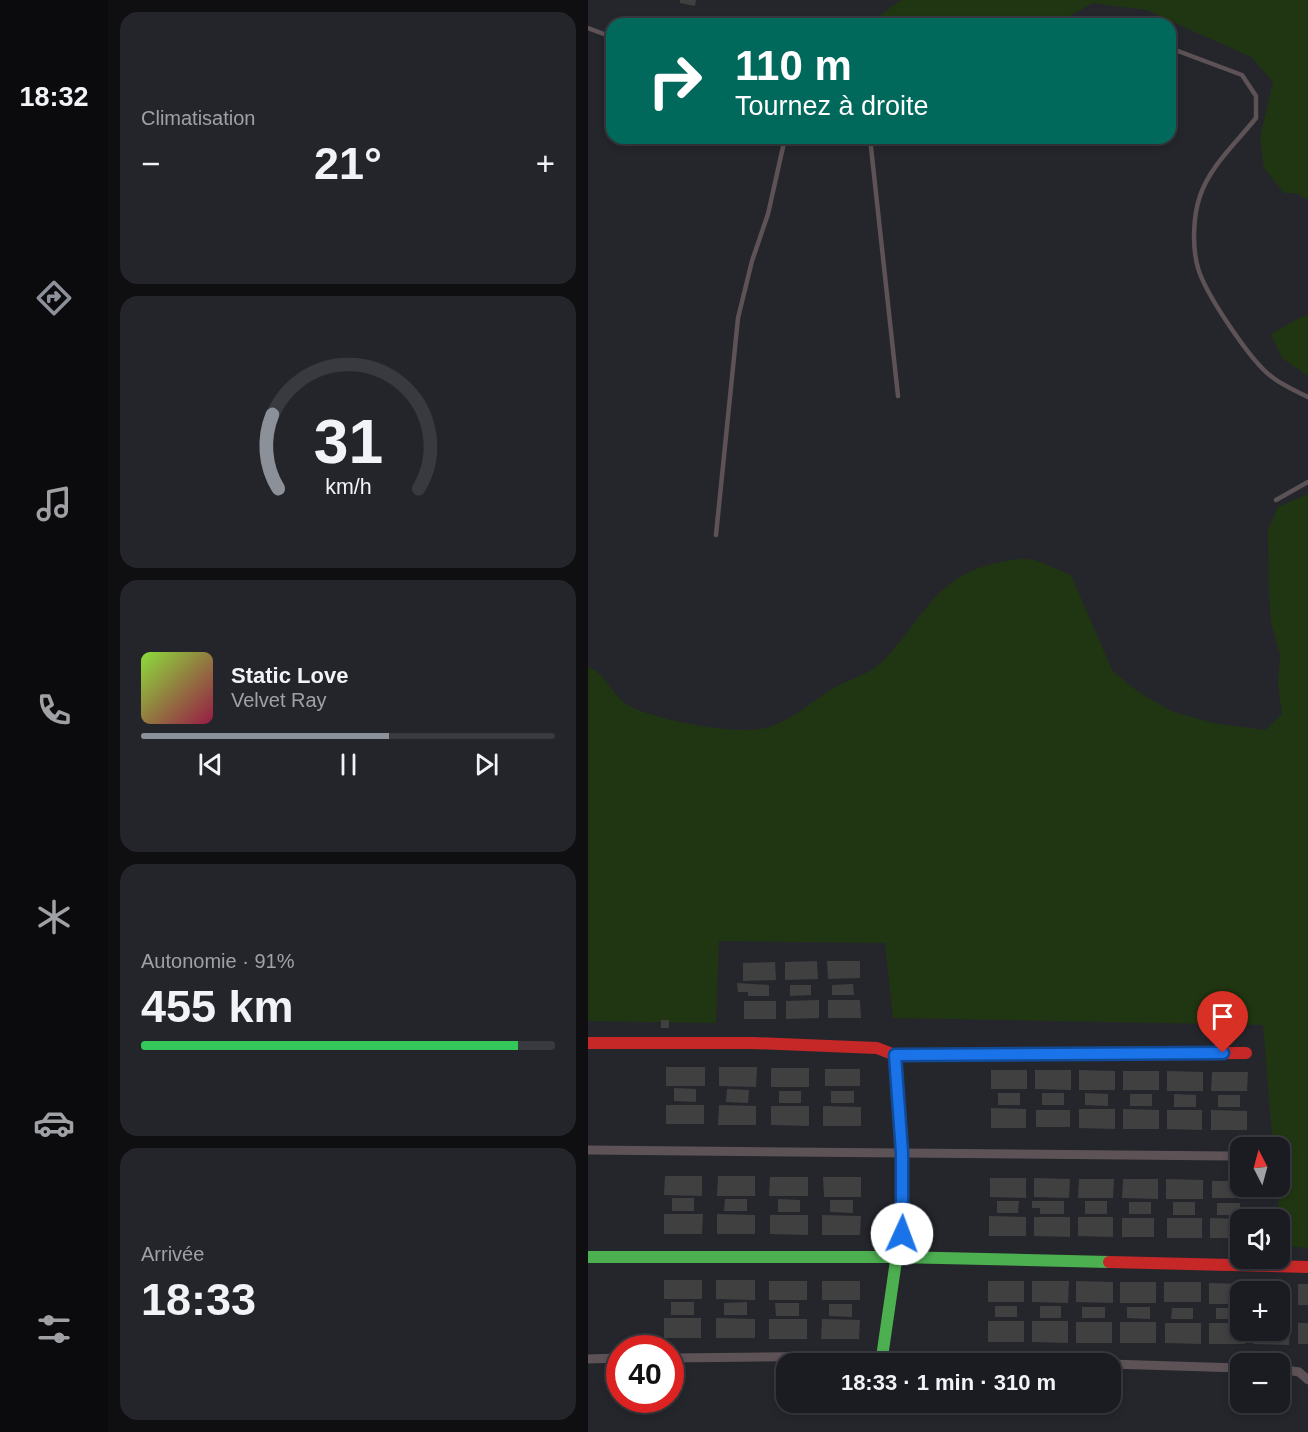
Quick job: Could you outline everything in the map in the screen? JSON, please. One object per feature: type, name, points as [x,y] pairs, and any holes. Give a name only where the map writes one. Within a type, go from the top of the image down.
[{"type":"street","points":[[588,1043],[753,1043],[877,1048],[895,1055],[1246,1053]]},
{"type":"street","points":[[883,1353],[903,1216],[902,1153],[895,1055]]},
{"type":"street","points":[[588,1150],[1230,1156]]},
{"type":"street","points":[[588,1257],[897,1257],[1308,1267]]},
{"type":"street","points":[[588,1359],[606,1358]]},
{"type":"street","points":[[684,1358],[776,1358]]},
{"type":"street","points":[[1121,1364],[1230,1368]]},
{"type":"street","points":[[1290,1371],[1299,1372],[1308,1380]]},
{"type":"lane","points":[[588,28],[606,36]]},
{"type":"lane","points":[[1176,50],[1242,75],[1256,96],[1256,118],[1216,165],[1200,196],[1194,243],[1198,269],[1216,303],[1250,354],[1272,378],[1308,397]]},
{"type":"lane","points":[[716,535],[738,318],[752,261],[768,214],[784,144]]},
{"type":"lane","points":[[871,144],[898,396]]},
{"type":"lane","points":[[1276,500],[1308,482]]},
{"type":"green space","points":[[901,0],[1308,0],[1308,200],[1296,193],[1284,193],[1264,168],[1260,138],[1273,82],[1251,57],[1176,23],[1176,18],[1164,18],[1146,10],[1093,3],[1066,18],[877,18]]},
{"type":"green space","points":[[1303,316],[1308,316],[1308,376],[1282,358],[1271,334]]},
{"type":"green space","points":[[1308,494],[1308,1248],[1290,1247],[1290,1209],[1279,1209],[1278,1197],[1290,1197],[1290,1137],[1272,1137],[1263,1025],[893,1018],[885,943],[719,941],[716,1023],[588,1021],[588,667],[599,673],[621,700],[637,710],[705,727],[739,730],[762,729],[792,717],[834,688],[880,664],[933,600],[959,578],[976,569],[997,563],[1027,559],[1071,575],[1112,670],[1137,691],[1171,711],[1213,723],[1265,730],[1282,714],[1278,684],[1280,655],[1271,622],[1269,592],[1268,530],[1278,507]]},
{"type":"building","points":[[680,0],[696,0],[695,6],[680,3]]},
{"type":"building","points":[[817,961],[818,979],[785,980],[785,962]]},
{"type":"building","points":[[827,961],[860,961],[860,978],[828,979]]},
{"type":"building","points":[[775,962],[776,980],[743,981],[743,963]]},
{"type":"building","points":[[737,983],[769,985],[769,996],[748,996],[748,992],[738,992]]},
{"type":"building","points":[[853,984],[854,995],[832,995],[832,985]]},
{"type":"building","points":[[790,985],[811,985],[811,995],[790,996]]},
{"type":"building","points":[[819,1000],[819,1018],[786,1019],[786,1001]]},
{"type":"building","points":[[828,1000],[860,1000],[861,1018],[828,1018]]},
{"type":"building","points":[[744,1001],[776,1001],[776,1019],[744,1019]]},
{"type":"building","points":[[661,1020],[669,1020],[669,1028],[661,1028]]},
{"type":"building","points":[[666,1067],[705,1067],[705,1086],[666,1086]]},
{"type":"building","points":[[719,1067],[757,1067],[756,1087],[719,1086]]},
{"type":"building","points":[[771,1068],[809,1068],[809,1087],[771,1087]]},
{"type":"building","points":[[825,1069],[860,1069],[860,1086],[825,1086]]},
{"type":"building","points":[[991,1070],[1027,1070],[1027,1089],[991,1089]]},
{"type":"building","points":[[1035,1070],[1071,1070],[1071,1090],[1035,1089]]},
{"type":"building","points":[[1079,1070],[1115,1071],[1115,1090],[1079,1090]]},
{"type":"building","points":[[1123,1071],[1159,1071],[1159,1090],[1123,1090]]},
{"type":"building","points":[[1167,1071],[1203,1072],[1203,1091],[1167,1091]]},
{"type":"building","points":[[1212,1072],[1248,1072],[1247,1091],[1211,1091]]},
{"type":"building","points":[[674,1088],[696,1089],[696,1102],[674,1101]]},
{"type":"building","points":[[727,1089],[749,1090],[748,1103],[726,1102]]},
{"type":"building","points":[[779,1091],[801,1091],[801,1103],[779,1103]]},
{"type":"building","points":[[831,1091],[854,1091],[854,1103],[831,1103]]},
{"type":"building","points":[[998,1093],[1020,1093],[1020,1105],[998,1105]]},
{"type":"building","points":[[1042,1093],[1064,1093],[1064,1105],[1042,1105]]},
{"type":"building","points":[[1085,1093],[1108,1094],[1108,1106],[1085,1105]]},
{"type":"building","points":[[1130,1094],[1152,1094],[1152,1106],[1130,1106]]},
{"type":"building","points":[[1174,1094],[1196,1095],[1196,1107],[1174,1107]]},
{"type":"building","points":[[1218,1095],[1240,1095],[1240,1107],[1218,1107]]},
{"type":"building","points":[[666,1105],[704,1105],[704,1124],[666,1124]]},
{"type":"building","points":[[719,1105],[756,1106],[756,1125],[718,1125]]},
{"type":"building","points":[[771,1106],[809,1106],[809,1126],[771,1125]]},
{"type":"building","points":[[823,1106],[861,1107],[861,1126],[823,1126]]},
{"type":"building","points":[[991,1108],[1026,1109],[1026,1128],[991,1128]]},
{"type":"building","points":[[1079,1109],[1115,1109],[1115,1129],[1079,1128]]},
{"type":"building","points":[[1123,1109],[1159,1110],[1159,1129],[1123,1129]]},
{"type":"building","points":[[1036,1110],[1070,1110],[1070,1127],[1036,1127]]},
{"type":"building","points":[[1167,1110],[1202,1110],[1202,1130],[1167,1129]]},
{"type":"building","points":[[1211,1110],[1247,1111],[1247,1130],[1211,1130]]},
{"type":"building","points":[[665,1176],[702,1176],[702,1196],[664,1195]]},
{"type":"building","points":[[718,1176],[755,1176],[755,1196],[717,1196]]},
{"type":"building","points":[[770,1177],[808,1177],[808,1196],[769,1196]]},
{"type":"building","points":[[823,1177],[861,1177],[861,1197],[824,1197]]},
{"type":"building","points":[[990,1178],[1026,1178],[1026,1198],[990,1197]]},
{"type":"building","points":[[1034,1178],[1070,1179],[1069,1198],[1034,1197]]},
{"type":"building","points":[[1079,1179],[1114,1179],[1113,1198],[1078,1198]]},
{"type":"building","points":[[1123,1179],[1158,1179],[1158,1199],[1122,1198]]},
{"type":"building","points":[[1166,1179],[1203,1180],[1203,1199],[1166,1199]]},
{"type":"building","points":[[1212,1181],[1230,1181],[1230,1197],[1239,1197],[1239,1198],[1212,1198]]},
{"type":"building","points":[[672,1198],[694,1198],[694,1211],[672,1211]]},
{"type":"building","points":[[725,1199],[747,1199],[747,1211],[724,1211]]},
{"type":"building","points":[[778,1199],[800,1200],[800,1212],[778,1212]]},
{"type":"building","points":[[830,1200],[853,1200],[853,1213],[830,1212]]},
{"type":"building","points":[[997,1201],[1019,1201],[1018,1213],[997,1213]]},
{"type":"building","points":[[1032,1201],[1064,1201],[1064,1214],[1040,1214],[1040,1208],[1032,1208]]},
{"type":"building","points":[[1085,1201],[1107,1201],[1107,1214],[1085,1214]]},
{"type":"building","points":[[1129,1202],[1151,1202],[1151,1214],[1129,1214]]},
{"type":"building","points":[[1173,1202],[1195,1202],[1195,1215],[1173,1215]]},
{"type":"building","points":[[1217,1203],[1240,1203],[1240,1209],[1230,1209],[1230,1215],[1217,1215]]},
{"type":"building","points":[[664,1214],[703,1214],[702,1234],[664,1234]]},
{"type":"building","points":[[717,1214],[755,1215],[755,1234],[717,1234]]},
{"type":"building","points":[[770,1215],[808,1215],[808,1235],[770,1234]]},
{"type":"building","points":[[822,1215],[861,1216],[860,1235],[822,1235]]},
{"type":"building","points":[[989,1216],[1026,1217],[1026,1236],[989,1236]]},
{"type":"building","points":[[1034,1217],[1070,1217],[1070,1237],[1034,1236]]},
{"type":"building","points":[[1078,1217],[1113,1217],[1113,1237],[1078,1236]]},
{"type":"building","points":[[1122,1218],[1154,1218],[1154,1237],[1122,1237]]},
{"type":"building","points":[[1167,1218],[1202,1218],[1202,1238],[1167,1238]]},
{"type":"building","points":[[1210,1218],[1230,1219],[1230,1238],[1210,1238]]},
{"type":"building","points":[[664,1280],[702,1280],[702,1299],[664,1299]]},
{"type":"building","points":[[716,1280],[755,1280],[755,1300],[716,1299]]},
{"type":"building","points":[[769,1281],[807,1281],[807,1300],[769,1300]]},
{"type":"building","points":[[822,1281],[860,1281],[860,1300],[822,1300]]},
{"type":"building","points":[[988,1281],[1024,1281],[1024,1302],[988,1302]]},
{"type":"building","points":[[1032,1281],[1069,1281],[1068,1303],[1032,1302]]},
{"type":"building","points":[[1076,1281],[1113,1282],[1113,1303],[1076,1302]]},
{"type":"building","points":[[1120,1282],[1156,1282],[1156,1303],[1120,1303]]},
{"type":"building","points":[[1164,1282],[1201,1282],[1201,1302],[1164,1302]]},
{"type":"building","points":[[1209,1283],[1230,1284],[1230,1304],[1209,1304]]},
{"type":"building","points":[[1298,1284],[1308,1284],[1308,1305],[1298,1305]]},
{"type":"building","points":[[671,1302],[694,1302],[694,1315],[671,1315]]},
{"type":"building","points":[[747,1302],[747,1315],[724,1315],[724,1303]]},
{"type":"building","points":[[775,1303],[799,1303],[799,1316],[776,1316]]},
{"type":"building","points":[[829,1304],[852,1304],[852,1317],[829,1316]]},
{"type":"building","points":[[995,1306],[1017,1306],[1017,1317],[995,1317]]},
{"type":"building","points":[[1040,1306],[1061,1306],[1061,1318],[1040,1318]]},
{"type":"building","points":[[1082,1307],[1105,1307],[1105,1318],[1082,1318]]},
{"type":"building","points":[[1127,1307],[1150,1307],[1150,1319],[1127,1318]]},
{"type":"building","points":[[1172,1308],[1193,1308],[1193,1319],[1171,1319]]},
{"type":"building","points":[[1216,1308],[1230,1308],[1230,1319],[1216,1319]]},
{"type":"building","points":[[664,1318],[701,1318],[701,1338],[664,1335]]},
{"type":"building","points":[[716,1318],[755,1319],[755,1338],[716,1338]]},
{"type":"building","points":[[769,1319],[807,1319],[807,1339],[769,1339]]},
{"type":"building","points":[[822,1319],[860,1320],[859,1339],[821,1339]]},
{"type":"building","points":[[988,1321],[1024,1321],[1024,1342],[988,1342]]},
{"type":"building","points":[[1032,1321],[1068,1321],[1068,1343],[1032,1342]]},
{"type":"building","points":[[1076,1322],[1112,1322],[1112,1343],[1076,1343]]},
{"type":"building","points":[[1120,1322],[1156,1322],[1156,1343],[1120,1343]]},
{"type":"building","points":[[1165,1323],[1201,1323],[1201,1344],[1165,1343]]},
{"type":"building","points":[[1209,1323],[1230,1323],[1230,1341],[1245,1341],[1245,1344],[1209,1344]]},
{"type":"building","points":[[1298,1323],[1308,1323],[1308,1344],[1298,1344]]},
{"type":"building","points":[[1253,1341],[1289,1341],[1289,1345],[1253,1344]]},
{"type":"traffic: fast","points":[[883,1353],[899,1240]]},
{"type":"traffic: fast","points":[[588,1257],[897,1257],[1109,1262]]},
{"type":"traffic: jam","points":[[588,1043],[753,1043],[877,1048],[895,1055],[903,1171],[899,1240]]},
{"type":"traffic: jam","points":[[895,1055],[1246,1053]]},
{"type":"traffic: jam","points":[[1109,1262],[1308,1267]]},
{"type":"route","points":[[902,1234],[902,1153],[895,1055],[1223,1053]]}]
